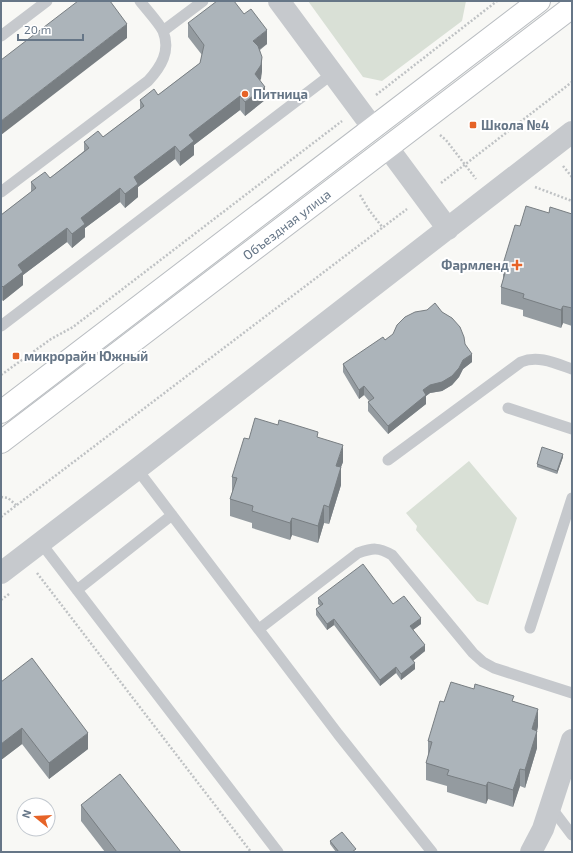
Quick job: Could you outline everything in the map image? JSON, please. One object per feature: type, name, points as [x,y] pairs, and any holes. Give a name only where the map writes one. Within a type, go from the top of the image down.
[{"type":"main road","name":"Объездная улица","points":[[1,412],[539,1]]},
{"type":"main road","name":"Объездная улица","points":[[1,442],[572,7]]},
{"type":"main road","points":[[373,128],[388,148]]},
{"type":"street","points":[[279,1],[373,128]]},
{"type":"street","points":[[1,573],[572,132]]},
{"type":"street","points":[[388,148],[448,228]]},
{"type":"street","points":[[530,852],[543,829],[572,740]]},
{"type":"lane","points":[[1,36],[47,1]]},
{"type":"lane","points":[[1,192],[148,81],[159,69],[164,58],[165,44],[162,31],[140,1]]},
{"type":"lane","points":[[162,31],[203,1]]},
{"type":"lane","points":[[1,326],[332,74]]},
{"type":"lane","points":[[388,460],[521,362],[535,358],[572,369]]},
{"type":"lane","points":[[508,408],[572,429]]},
{"type":"lane","points":[[137,469],[338,734],[432,852]]},
{"type":"lane","points":[[530,628],[572,498]]},
{"type":"lane","points":[[77,590],[172,515]]},
{"type":"lane","points":[[41,543],[278,852]]},
{"type":"lane","points":[[259,629],[358,553],[371,548],[381,549],[392,555],[473,653],[483,662],[494,668],[572,693]]},
{"type":"lane","points":[[550,806],[572,835]]},
{"type":"path","points":[[1,375],[50,338],[73,327],[497,1]]},
{"type":"path","points":[[1,517],[572,82]]},
{"type":"path","points":[[379,92],[386,100],[399,109]]},
{"type":"path","points":[[420,123],[446,140],[489,196]]},
{"type":"path","points":[[562,165],[572,177]]},
{"type":"path","points":[[534,187],[572,201]]},
{"type":"path","points":[[1,497],[8,498],[16,506]]},
{"type":"path","points":[[37,573],[251,852]]},
{"type":"shaded area","points":[[308,1],[466,1],[462,21],[382,81],[363,77]]},
{"type":"shaded area","points":[[469,461],[517,518],[488,605],[477,601],[416,530],[417,526],[406,513]]},
{"type":"building","points":[[78,1],[110,1],[127,24],[1,121],[1,60]]},
{"type":"building","points":[[217,1],[234,1],[244,14],[251,9],[267,30],[253,41],[258,46],[262,57],[261,65],[255,74],[265,87],[245,102],[240,96],[189,135],[194,141],[180,152],[175,146],[134,177],[138,184],[125,194],[120,188],[81,218],[85,224],[72,234],[67,228],[18,265],[23,272],[3,287],[1,285],[1,215],[36,188],[31,182],[45,172],[50,178],[89,148],[84,142],[98,131],[103,137],[144,106],[140,100],[154,89],[158,95],[200,63],[204,45],[188,23]]},
{"type":"building","points":[[526,206],[549,213],[550,207],[572,214],[572,308],[563,306],[561,310],[523,298],[524,294],[501,287],[507,266],[503,264],[515,225],[520,226]]},
{"type":"building","points":[[435,303],[442,312],[452,318],[460,327],[465,344],[472,354],[463,360],[459,368],[452,376],[442,382],[430,385],[423,390],[426,395],[388,426],[368,402],[374,398],[364,386],[359,390],[343,364],[383,337],[385,340],[393,334],[397,325],[405,317],[415,312],[427,310]]},
{"type":"building","points":[[255,418],[278,425],[279,420],[318,432],[317,437],[343,445],[336,466],[341,467],[329,507],[324,505],[318,526],[292,518],[290,523],[252,511],[253,506],[230,499],[237,478],[232,477],[244,438],[249,439]]},
{"type":"building","points":[[542,447],[563,454],[557,471],[537,464]]},
{"type":"building","points":[[363,564],[393,604],[404,596],[421,618],[410,626],[425,645],[410,657],[415,663],[401,674],[396,667],[380,680],[334,619],[327,624],[316,609],[323,604],[318,598]]},
{"type":"building","points":[[32,658],[88,733],[49,763],[22,728],[1,744],[1,682]]},
{"type":"building","points":[[451,682],[474,689],[475,684],[514,696],[512,701],[538,709],[532,729],[537,731],[525,770],[520,769],[513,790],[488,782],[486,786],[447,775],[449,770],[426,763],[432,742],[428,741],[440,701],[444,702]]},
{"type":"building","points":[[120,774],[181,852],[117,852],[81,805]]},
{"type":"building","points":[[342,832],[356,849],[352,852],[339,852],[330,841]]},
{"type":"place","name":"Питница","points":[[245,94]]},
{"type":"place","name":"Школа №4","points":[[473,125]]},
{"type":"place","name":"Фармленд","points":[[517,265]]},
{"type":"place","name":"микрорайн Южный","points":[[16,356]]}]
